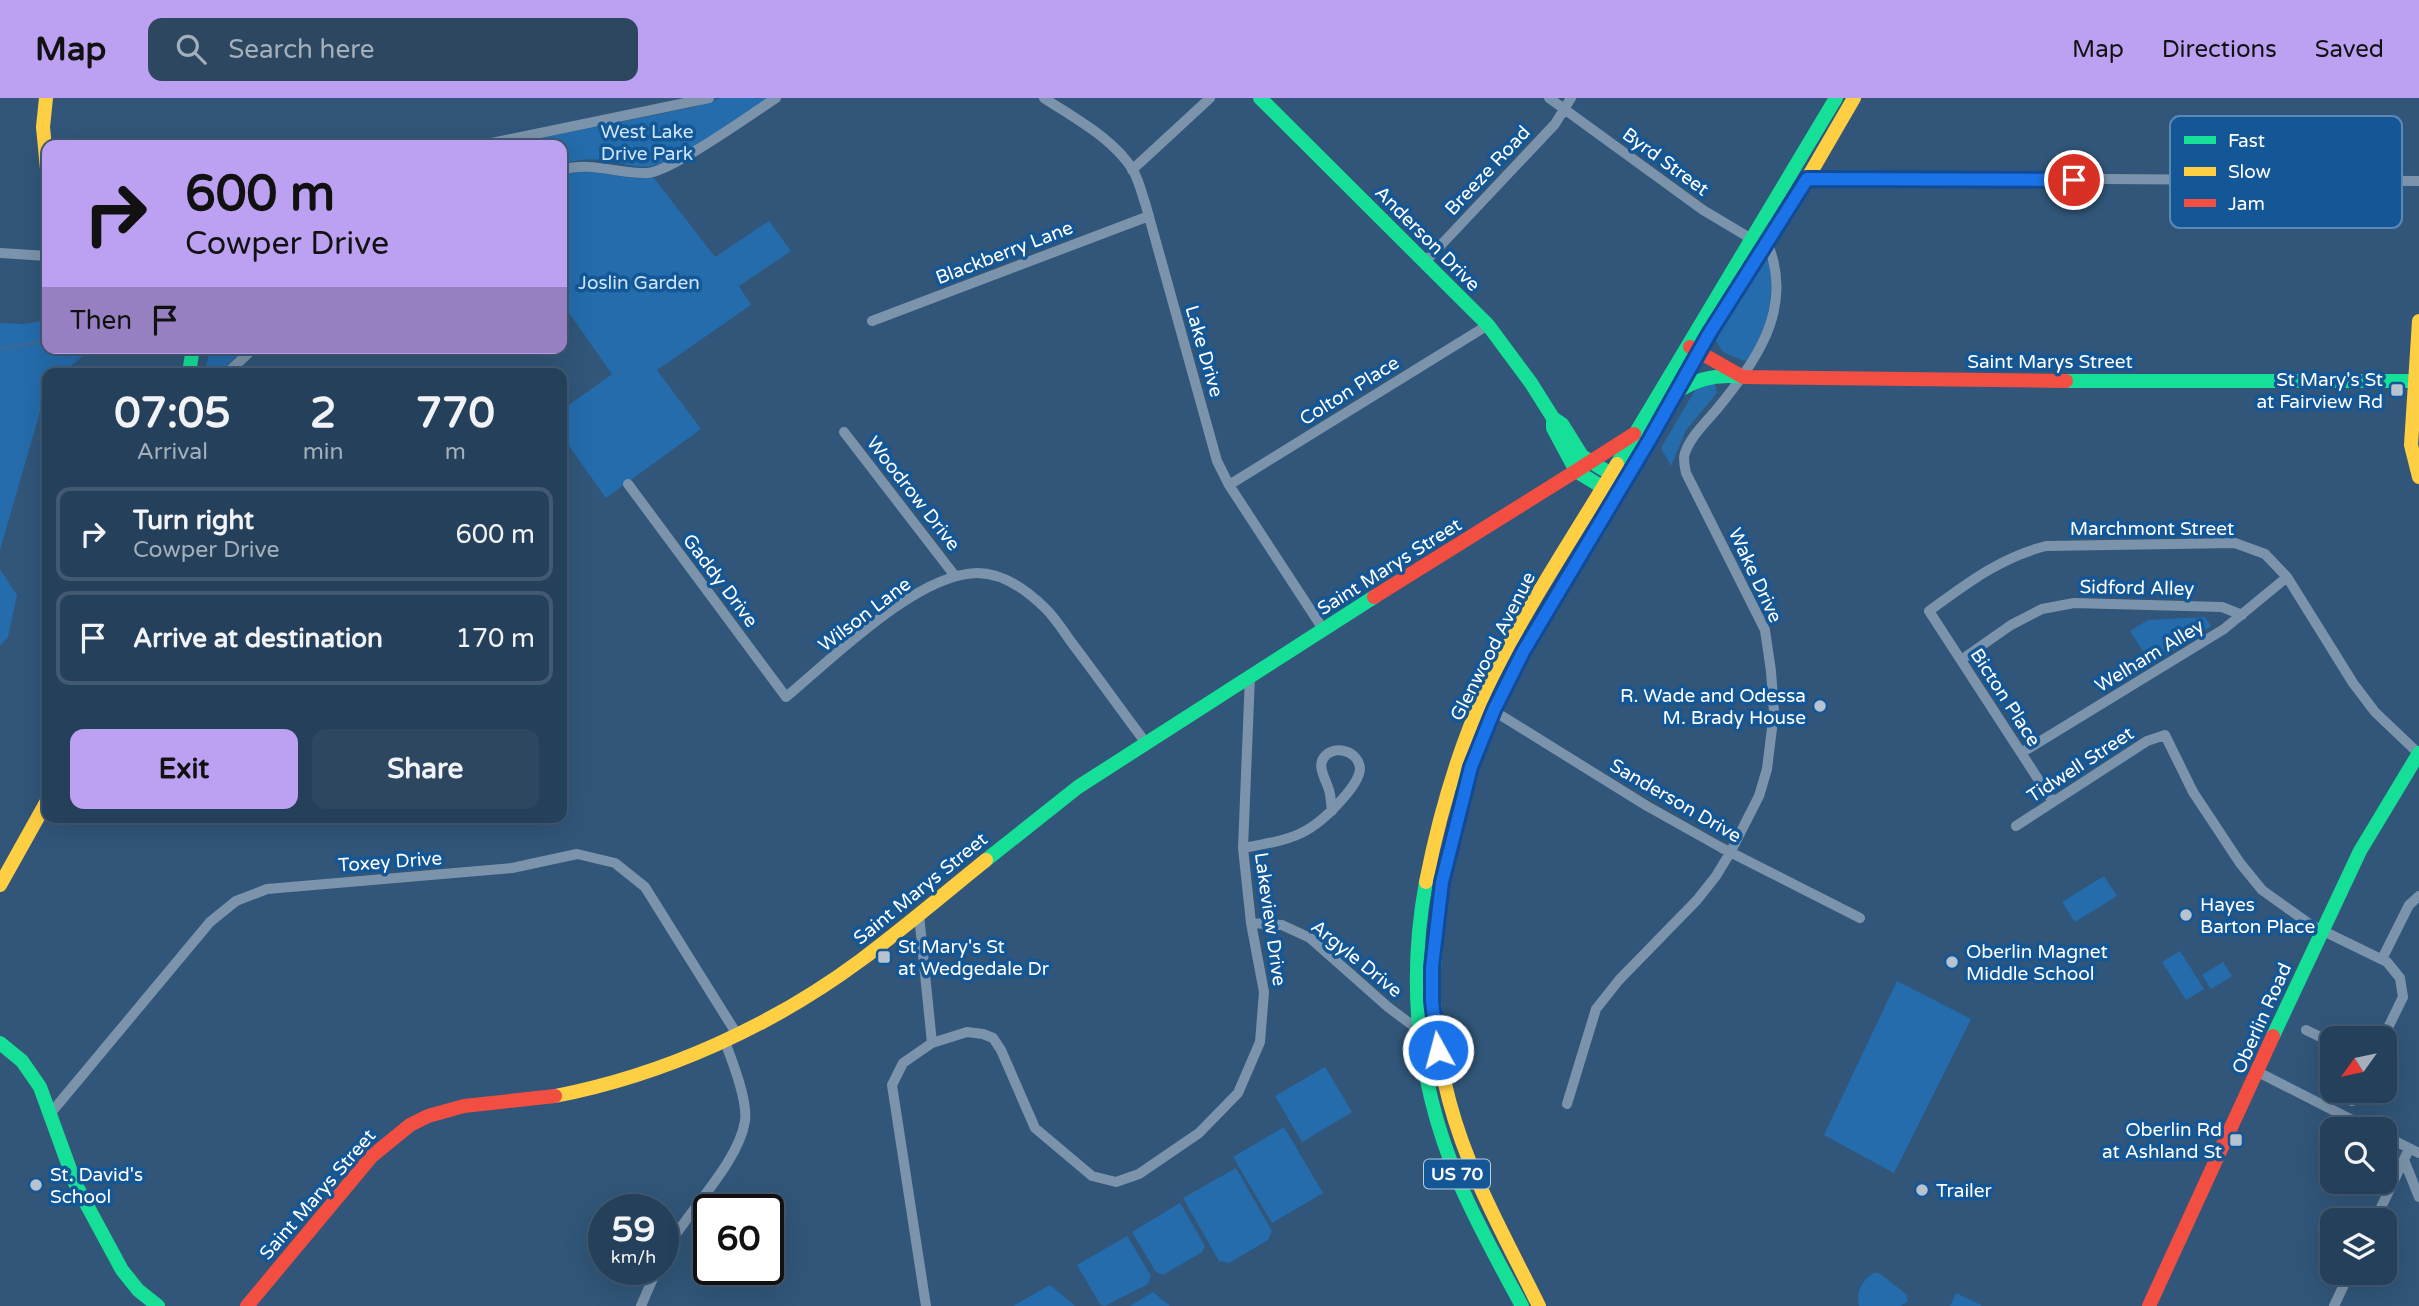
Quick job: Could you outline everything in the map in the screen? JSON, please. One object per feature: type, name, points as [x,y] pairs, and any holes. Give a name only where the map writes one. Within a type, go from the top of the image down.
[{"type":"main road","points":[[44,140],[46,98]]},
{"type":"main road","name":"Anderson Drive","points":[[1260,98],[1488,325],[1553,418],[1562,424],[1582,456],[1589,461]]},
{"type":"main road","name":"Glenwood Avenue","points":[[1800,175],[1836,98]]},
{"type":"main road","name":"Glenwood Avenue","points":[[1522,1306],[1474,1213],[1444,1141],[1419,1031],[1417,959],[1438,826],[1458,757],[1479,704],[1512,640],[1636,432],[1694,350],[1800,175],[1854,98]]},
{"type":"main road","points":[[2419,321],[2411,445],[2419,477]]},
{"type":"main road","name":"Glenwood Avenue","points":[[1539,1306],[1473,1171],[1449,1101],[1435,1032],[1432,967],[1442,882],[1471,767],[1494,710],[1523,652],[1676,394],[1694,350]]},
{"type":"main road","name":"Saint Marys Street","points":[[1694,350],[1743,377],[2417,381]]},
{"type":"main road","points":[[1676,394],[1703,378],[1727,374],[1743,377]]},
{"type":"main road","name":"Anderson Drive","points":[[1553,418],[1553,428],[1576,471]]},
{"type":"main road","name":"Saint Marys Street","points":[[247,1306],[372,1156],[391,1137],[416,1121],[433,1112],[458,1105],[576,1092],[644,1072],[731,1039],[831,982],[1078,787],[1636,432]]},
{"type":"main road","points":[[1589,461],[1624,483]]},
{"type":"main road","points":[[1576,471],[1616,496]]},
{"type":"main road","name":"Oberlin Road","points":[[2149,1306],[2360,850],[2419,753]]},
{"type":"main road","points":[[0,885],[42,810]]},
{"type":"main road","points":[[0,1042],[33,1074],[75,1183],[122,1270],[138,1290],[158,1306]]},
{"type":"street","points":[[506,140],[709,98]]},
{"type":"street","points":[[567,169],[593,167],[638,173],[654,172],[679,160],[776,98]]},
{"type":"street","name":"Lake Drive","points":[[1044,98],[1095,132],[1120,153],[1132,170],[1149,216],[1217,461],[1229,485],[1323,629]]},
{"type":"street","points":[[1132,170],[1210,98]]},
{"type":"street","name":"Byrd Street","points":[[1549,98],[1703,210],[1760,242]]},
{"type":"street","name":"Breeze Road","points":[[1424,263],[1555,124],[1571,98]]},
{"type":"street","points":[[1800,175],[2170,179]]},
{"type":"street","name":"Blackberry Lane","points":[[872,321],[1149,216]]},
{"type":"street","name":"Wake Drive","points":[[1567,1104],[1596,1009],[1619,979],[1697,900],[1716,876],[1759,796],[1767,769],[1774,712],[1765,630],[1686,474],[1684,457],[1696,434],[1743,377],[1763,345],[1775,311],[1777,280],[1771,252],[1760,242]]},
{"type":"street","points":[[0,253],[42,256]]},
{"type":"street","name":"Colton Place","points":[[1229,485],[1488,325]]},
{"type":"street","points":[[232,368],[248,354]]},
{"type":"street","name":"Woodrow Drive","points":[[844,432],[955,576]]},
{"type":"street","name":"Gaddy Drive","points":[[628,484],[786,698]]},
{"type":"street","name":"Marchmont Street","points":[[1929,611],[1998,564],[2023,551],[2046,546],[2235,543],[2265,554],[2287,577],[2353,683],[2375,712],[2419,753]]},
{"type":"street","name":"Wilson Lane","points":[[786,698],[900,605],[929,587],[955,576],[978,573],[1002,577],[1026,591],[1048,610],[1146,743]]},
{"type":"street","name":"Welham Alley","points":[[2021,753],[2224,629],[2287,577]]},
{"type":"street","name":"Sidford Alley","points":[[1961,660],[2011,625],[2042,609],[2074,603],[2222,607],[2242,615]]},
{"type":"street","name":"Bicton Place","points":[[1929,611],[2053,802]]},
{"type":"street","name":"Lakeview Drive","points":[[926,1306],[892,1085],[903,1063],[932,1043],[967,1032],[993,1038],[1001,1050],[1035,1128],[1092,1176],[1115,1182],[1139,1174],[1199,1133],[1238,1093],[1260,1042],[1265,992],[1251,923],[1243,848],[1250,676]]},
{"type":"street","name":"Sanderson Drive","points":[[1479,704],[1494,710],[1647,806],[1730,853],[1860,918]]},
{"type":"street","name":"Tidwell Street","points":[[2016,826],[2147,741],[2165,735],[2193,792],[2239,863],[2276,901],[2322,931]]},
{"type":"street","points":[[1243,848],[1282,841],[1312,829],[1332,811],[1358,777],[1360,767],[1349,752],[1338,750],[1326,755],[1322,763],[1322,774],[1329,790],[1332,811]]},
{"type":"street","name":"Toxey Drive","points":[[50,1114],[210,922],[236,901],[267,889],[512,868],[578,854],[615,863],[645,887],[731,1039],[746,1119],[735,1151],[679,1228]]},
{"type":"street","points":[[2382,959],[2409,905],[2418,896]]},
{"type":"street","points":[[919,915],[932,1043]]},
{"type":"street","name":"Argyle Drive","points":[[1251,923],[1282,925],[1310,938],[1419,1031]]},
{"type":"street","points":[[2322,931],[2382,959],[2400,978],[2403,997],[2389,1026]]},
{"type":"street","points":[[2306,1030],[2320,1037]]},
{"type":"street","points":[[1419,1031],[1435,1032]]},
{"type":"street","points":[[2258,1072],[2346,1117]]},
{"type":"street","points":[[2381,1208],[2404,1160],[2414,1151],[2397,1142]]},
{"type":"street","points":[[2404,1160],[2419,1197]]},
{"type":"street","points":[[641,1306],[650,1285]]},
{"type":"street","points":[[2334,1306],[2344,1285]]},
{"type":"green space","name":"West Lake Drive Park","points":[[721,98],[769,98],[707,140],[656,165],[642,167],[594,159],[567,163],[567,140],[531,140],[694,107]]},
{"type":"green space","name":"Joslin Garden","points":[[585,171],[632,178],[654,178],[715,257],[769,221],[791,251],[739,286],[751,305],[657,370],[701,429],[606,498],[567,443],[567,406],[612,374],[567,310],[567,174]]},
{"type":"green space","points":[[1765,259],[1772,264],[1768,314],[1761,335],[1748,359],[1744,361],[1723,352],[1716,341]]},
{"type":"green space","points":[[42,321],[42,354],[85,354],[69,368],[42,368],[42,405],[0,550],[0,323],[24,324]]},
{"type":"green space","points":[[209,354],[239,354],[224,368],[206,368]]},
{"type":"green space","points":[[1705,381],[1715,383],[1717,393],[1686,430],[1671,466],[1661,448],[1695,390]]},
{"type":"green space","points":[[0,569],[17,595],[8,637],[0,646]]},
{"type":"green space","points":[[2205,617],[2211,626],[2151,664],[2130,631],[2148,620]]},
{"type":"green space","points":[[2104,876],[2117,896],[2075,922],[2062,902]]},
{"type":"green space","points":[[2180,951],[2204,989],[2186,1000],[2162,962]]},
{"type":"green space","points":[[2223,962],[2232,976],[2211,989],[2202,975]]},
{"type":"green space","points":[[1897,981],[1971,1019],[1894,1173],[1824,1135]]},
{"type":"green space","points":[[1325,1067],[1352,1112],[1302,1142],[1275,1096]]},
{"type":"green space","points":[[1284,1127],[1323,1193],[1272,1223],[1233,1157]]},
{"type":"green space","points":[[1236,1168],[1272,1231],[1268,1240],[1229,1263],[1219,1261],[1183,1198]]},
{"type":"green space","points":[[1180,1203],[1205,1246],[1202,1252],[1163,1275],[1156,1272],[1132,1232]]},
{"type":"green space","points":[[1127,1236],[1151,1276],[1148,1284],[1105,1306],[1100,1304],[1077,1265]]},
{"type":"green space","points":[[1874,1273],[1879,1273],[1906,1294],[1908,1301],[1901,1306],[1859,1306],[1860,1287]]},
{"type":"green space","points":[[1050,1285],[1075,1306],[1013,1306]]},
{"type":"green space","points":[[1153,1292],[1170,1306],[1130,1306]]},
{"type":"green space","points":[[1956,1293],[1981,1305],[1981,1306],[1950,1306]]},
{"type":"waterway","points":[[0,349],[42,342]]},
{"type":"traffic: fast","points":[[1260,98],[1488,325],[1553,418],[1562,424],[1582,456],[1619,479]]},
{"type":"traffic: fast","points":[[1617,464],[1836,98]]},
{"type":"traffic: fast","points":[[1433,978],[1442,882],[1471,767],[1494,711],[1523,652],[1650,439],[1704,342]]},
{"type":"traffic: fast","points":[[190,368],[192,354]]},
{"type":"traffic: fast","points":[[1680,390],[1710,377],[1743,377]]},
{"type":"traffic: fast","points":[[2066,381],[2419,381]]},
{"type":"traffic: fast","points":[[1553,418],[1553,428],[1576,471],[1612,493]]},
{"type":"traffic: fast","points":[[986,860],[1078,787],[1374,597]]},
{"type":"traffic: fast","points":[[2273,1036],[2360,851],[2419,753]]},
{"type":"traffic: fast","points":[[1426,882],[1420,920],[1417,996],[1420,1034],[1434,1109],[1445,1146],[1466,1198],[1522,1306]]},
{"type":"traffic: fast","points":[[0,1043],[22,1061],[40,1087],[75,1183],[122,1270],[138,1290],[158,1306]]},
{"type":"traffic: slow","points":[[44,140],[46,98]]},
{"type":"traffic: slow","points":[[1704,342],[1807,179],[1854,98]]},
{"type":"traffic: slow","points":[[2419,321],[2411,445],[2419,477]]},
{"type":"traffic: slow","points":[[1426,882],[1450,784],[1486,689],[1532,603],[1617,464]]},
{"type":"traffic: slow","points":[[0,885],[42,810]]},
{"type":"traffic: slow","points":[[555,1096],[596,1087],[676,1061],[716,1045],[791,1006],[861,960],[986,860]]},
{"type":"traffic: slow","points":[[1433,978],[1439,1055],[1457,1127],[1489,1205],[1539,1306]]},
{"type":"traffic: jam","points":[[1690,347],[1743,377],[2066,381]]},
{"type":"traffic: jam","points":[[1576,471],[1634,434]]},
{"type":"traffic: jam","points":[[1374,597],[1576,471]]},
{"type":"traffic: jam","points":[[2149,1306],[2273,1036]]},
{"type":"traffic: jam","points":[[247,1306],[372,1156],[410,1125],[428,1116],[464,1106],[555,1096]]},
{"type":"place","name":"St Mary's St at Fairview Rd","points":[[2397,390]]},
{"type":"place","name":"R. Wade and Odessa M. Brady House","points":[[1820,706]]},
{"type":"place","name":"Hayes Barton Place","points":[[2186,915]]},
{"type":"place","name":"St Mary's St at Wedgedale Dr","points":[[884,957]]},
{"type":"place","name":"Oberlin Magnet Middle School","points":[[1952,962]]},
{"type":"place","name":"Oberlin Rd at Ashland St","points":[[2236,1140]]},
{"type":"place","name":"St. David's School","points":[[36,1185]]},
{"type":"place","name":"Trailer","points":[[1922,1190]]},
{"type":"route","points":[[1438,1050],[1432,1001],[1432,967],[1442,882],[1471,767],[1494,710],[1523,652],[1709,334],[1807,179],[2074,180]]}]
